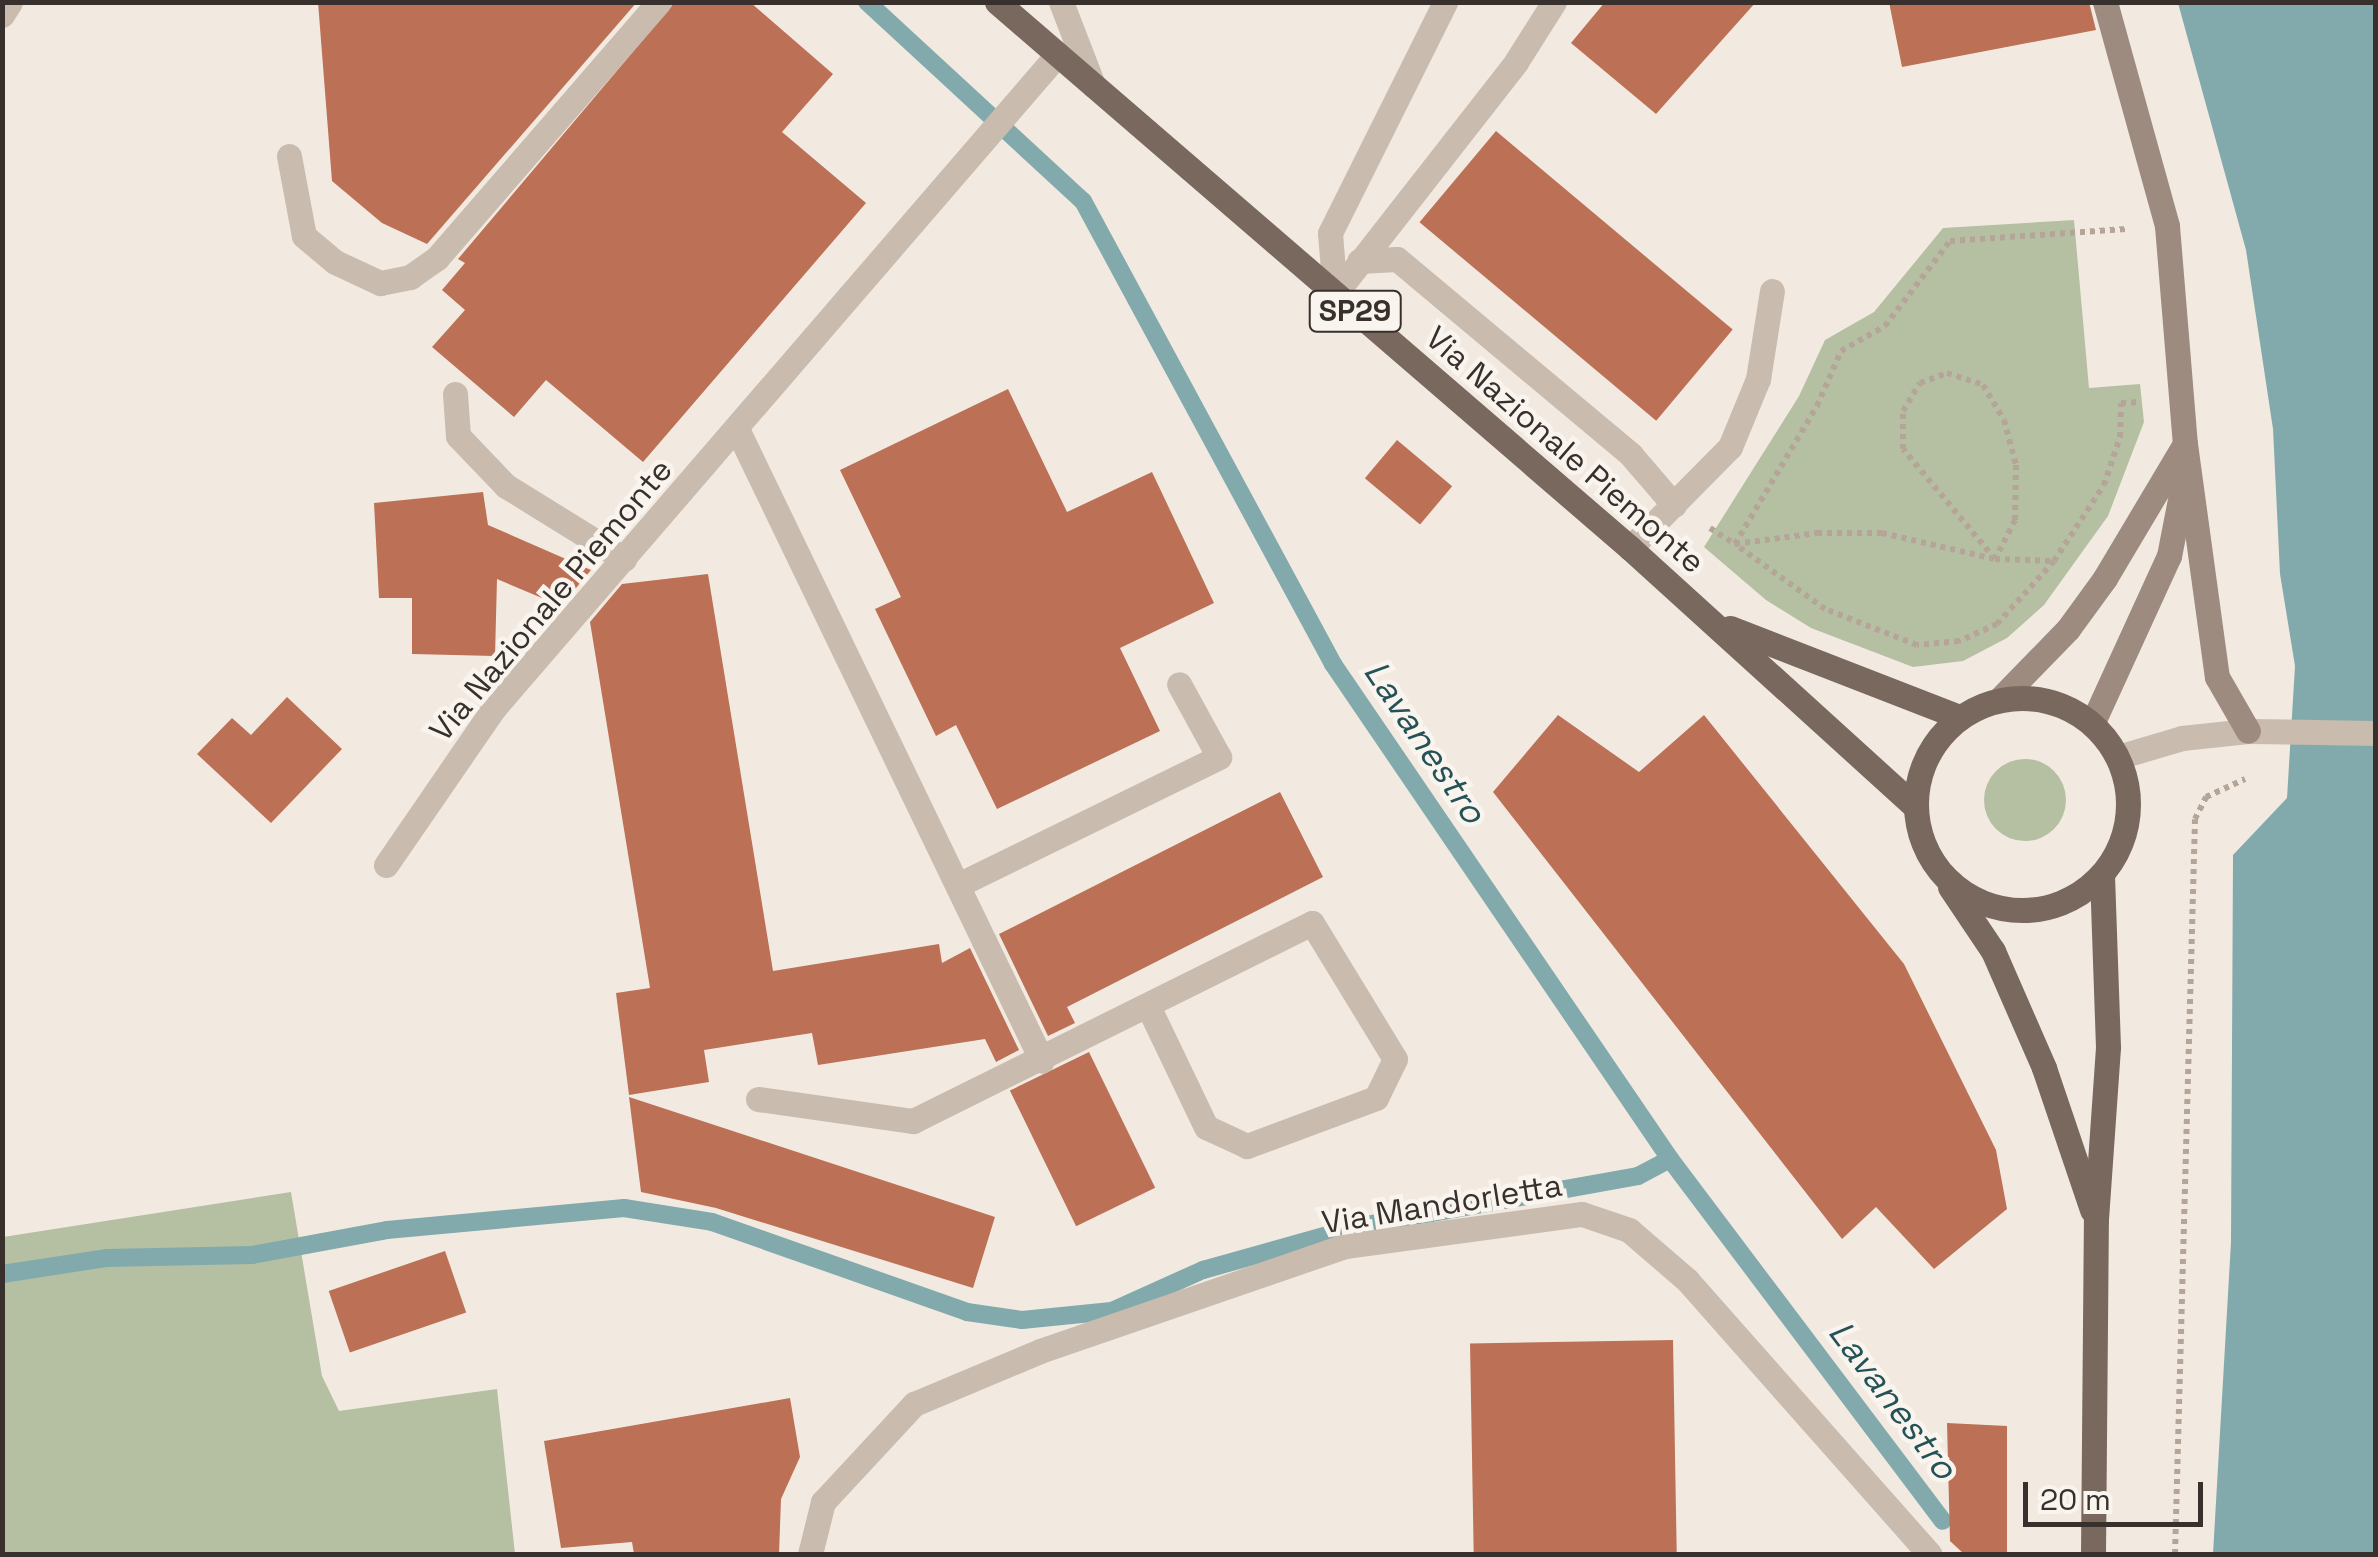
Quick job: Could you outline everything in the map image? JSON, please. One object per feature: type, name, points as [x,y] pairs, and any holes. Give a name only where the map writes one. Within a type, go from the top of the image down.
[{"type":"main road","name":"Via Nazionale Piemonte","points":[[997,2],[1630,548],[1915,806]]},
{"type":"main road","points":[[2105,2],[2167,226],[2185,444],[2216,677],[2265,731]]},
{"type":"main road","points":[[2096,1220],[2044,1068],[1993,951],[1927,854],[1915,806],[1920,772],[1936,741],[1960,717],[1999,700],[2077,616],[2185,444]]},
{"type":"main road","points":[[2092,724],[2169,556],[2182,509],[2185,444]]},
{"type":"main road","name":"Via Nazionale Piemonte","points":[[1712,620],[1960,717]]},
{"type":"main road","points":[[1999,700],[2064,706],[2092,724],[2118,757],[2128,820],[2102,877],[2108,1047],[2096,1220],[2092,1554]]},
{"type":"main road","points":[[1942,874],[1970,897],[2003,909],[2040,910],[2074,899],[2102,877]]},
{"type":"street","points":[[2,15],[10,2]]},
{"type":"street","points":[[289,156],[304,236],[335,262],[380,283],[410,276],[437,258],[659,2]]},
{"type":"street","points":[[1061,2],[1093,85]]},
{"type":"street","points":[[1335,294],[1330,233],[1445,2]]},
{"type":"street","points":[[1335,294],[1516,62],[1554,2]]},
{"type":"street","name":"Via Nazionale Piemonte","points":[[386,865],[494,708],[738,431],[1058,54]]},
{"type":"street","points":[[1359,261],[1397,260],[1632,456],[1674,505]]},
{"type":"street","points":[[1630,548],[1730,447],[1758,379],[1772,290]]},
{"type":"street","points":[[455,394],[458,436],[506,486],[624,559]]},
{"type":"street","points":[[738,431],[1042,1061]]},
{"type":"street","points":[[958,885],[1219,757],[1180,684]]},
{"type":"street","points":[[2118,757],[2182,738],[2265,731],[2376,732]]},
{"type":"street","points":[[758,1100],[912,1121],[1042,1061],[1148,1006],[1312,923],[1395,1059],[1376,1098],[1246,1146],[1206,1127],[1148,1006]]},
{"type":"street","name":"Via Mandorletta","points":[[810,1554],[823,1502],[914,1404],[1040,1351],[1345,1246],[1582,1214],[1628,1230],[1687,1280],[1928,1554]]},
{"type":"path","points":[[1735,544],[1818,406],[1841,351],[1885,326],[1950,241],[2167,226]]},
{"type":"path","points":[[1947,373],[1983,385],[2004,420],[2016,465],[2015,520],[1995,559],[1903,449],[1904,411],[1920,383],[1947,373]]},
{"type":"path","points":[[1674,505],[1824,609],[1917,645],[1959,640],[1997,624],[2054,561],[2104,484],[2120,437],[2121,404],[2182,399]]},
{"type":"path","points":[[1735,544],[1817,533],[1882,533],[1995,559],[2054,561]]},
{"type":"path","points":[[2175,1554],[2195,819],[2206,798],[2232,782],[2265,775],[2265,731]]},
{"type":"green space","points":[[2074,220],[2089,388],[2140,384],[2144,422],[2108,516],[2044,605],[2007,638],[1963,661],[1913,667],[1811,628],[1766,600],[1704,547],[1799,396],[1825,340],[1874,312],[1943,228]]},
{"type":"green space","points":[[2025,759],[2041,762],[2054,771],[2063,784],[2063,816],[2054,829],[2041,838],[2025,841],[2009,838],[1996,829],[1987,816],[1984,800],[1987,784],[1996,771],[2009,762]]},
{"type":"green space","points":[[291,1192],[322,1376],[339,1411],[497,1389],[515,1554],[3,1554],[3,1237]]},
{"type":"water","points":[[2178,3],[2375,3],[2375,1554],[2213,1554],[2231,1242],[2233,855],[2287,798],[2295,666],[2280,574],[2273,429],[2246,250]]},
{"type":"building","points":[[318,2],[637,2],[427,244],[382,223],[332,181]]},
{"type":"building","points":[[675,2],[750,2],[833,74],[782,132],[866,203],[643,462],[546,380],[514,417],[432,347],[465,310],[442,290],[465,263],[458,259]]},
{"type":"building","points":[[1605,2],[1756,2],[1656,114],[1571,43]]},
{"type":"building","points":[[1889,2],[2089,2],[2096,30],[1902,67]]},
{"type":"building","points":[[1496,131],[1733,330],[1656,421],[1420,222]]},
{"type":"building","points":[[1008,389],[1067,512],[1152,472],[1214,603],[1120,648],[1160,731],[997,809],[956,725],[936,736],[875,609],[901,597],[840,470]]},
{"type":"building","points":[[1397,440],[1452,486],[1420,525],[1365,478]]},
{"type":"building","points":[[483,492],[488,525],[591,570],[561,606],[497,579],[495,656],[412,654],[412,598],[379,598],[374,503]]},
{"type":"building","points":[[708,574],[773,971],[939,944],[942,963],[970,948],[1019,1050],[996,1062],[985,1039],[818,1065],[812,1033],[704,1050],[709,1082],[629,1095],[616,993],[650,988],[590,622],[622,584]]},
{"type":"building","points":[[287,697],[342,749],[271,823],[197,754],[232,718],[251,735]]},
{"type":"building","points":[[1558,715],[1639,772],[1704,715],[1904,964],[1996,1150],[2007,1209],[1934,1269],[1876,1207],[1842,1239],[1493,792]]},
{"type":"building","points":[[1280,792],[1323,877],[1067,1007],[1075,1023],[1048,1036],[999,934]]},
{"type":"building","points":[[1089,1052],[1155,1188],[1076,1226],[1010,1091]]},
{"type":"building","points":[[629,1097],[995,1217],[973,1288],[716,1208],[641,1192]]},
{"type":"building","points":[[445,1251],[466,1312],[350,1353],[329,1291]]},
{"type":"building","points":[[1673,1340],[1677,1554],[1474,1554],[1470,1344]]},
{"type":"building","points":[[790,1398],[800,1457],[781,1499],[779,1554],[634,1554],[632,1542],[561,1548],[544,1441]]},
{"type":"building","points":[[1947,1423],[2007,1426],[2007,1554],[1964,1554],[1950,1541]]},
{"type":"waterway","name":"Lavanestro","points":[[867,2],[1083,201],[1333,664],[1670,1159],[1943,1521]]},
{"type":"waterway","points":[[2,1274],[106,1258],[252,1255],[387,1230],[624,1208],[712,1222],[967,1312],[1022,1320],[1112,1311],[1203,1270],[1360,1226],[1638,1176],[1670,1159]]}]
